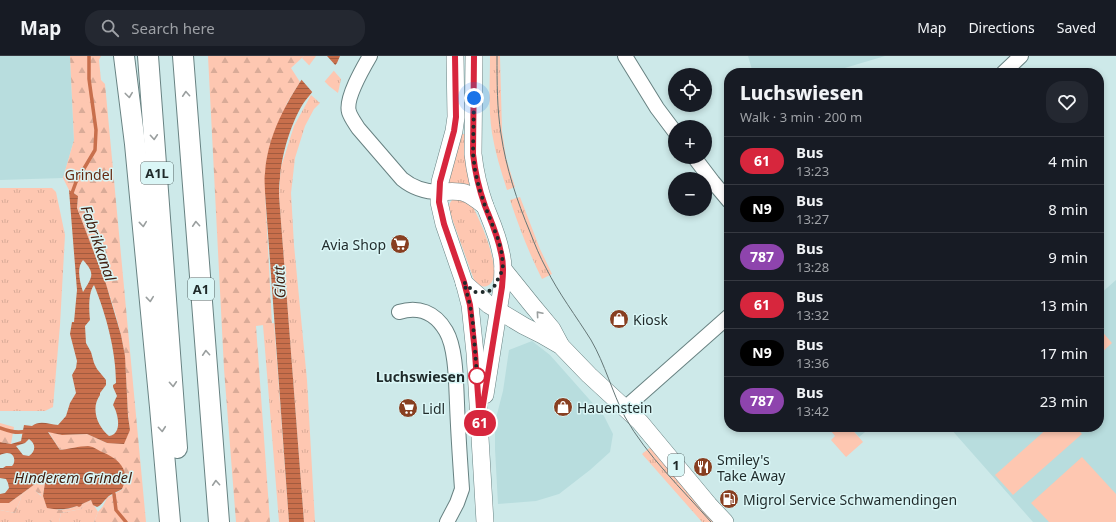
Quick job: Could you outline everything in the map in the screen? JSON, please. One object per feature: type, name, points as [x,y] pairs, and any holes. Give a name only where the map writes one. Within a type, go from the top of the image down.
[{"type":"highway","points":[[124,56],[136,159],[170,522]]},
{"type":"highway","name":"A1L","points":[[148,56],[183,522]]},
{"type":"highway","name":"A1","points":[[183,56],[218,522]]},
{"type":"main road","name":"1","points":[[455,56],[456,117],[454,131],[443,168],[439,202],[442,219],[469,287],[489,305],[561,346],[589,375],[640,422],[725,522]]},
{"type":"main road","points":[[474,56],[473,154],[476,176],[502,254],[503,269],[502,287],[480,423]]},
{"type":"main road","points":[[439,192],[461,191],[470,194],[485,206]]},
{"type":"main road","name":"1","points":[[503,269],[552,329],[561,346]]},
{"type":"main road","points":[[485,522],[474,334],[469,287],[488,292],[494,287],[503,269]]},
{"type":"street","points":[[370,56],[354,88],[349,102],[348,110],[352,119],[402,179],[418,189],[439,192]]},
{"type":"street","points":[[625,56],[657,108],[668,123]]},
{"type":"street","points":[[1008,68],[1021,56]]},
{"type":"street","points":[[699,164],[724,195]]},
{"type":"street","points":[[399,312],[407,309],[427,312],[436,318],[446,331],[449,339],[454,361],[462,489],[457,503],[447,522]]},
{"type":"street","points":[[625,408],[724,320]]},
{"type":"shaded area","points":[[0,56],[70,56],[74,140],[63,178],[0,180]]},
{"type":"shaded area","points":[[748,56],[885,56],[845,68],[752,68]]},
{"type":"shaded area","points":[[1116,280],[1116,522],[1033,522],[954,432],[1104,432],[1104,291]]},
{"type":"shaded area","points":[[532,341],[550,355],[604,416],[613,434],[610,452],[559,494],[536,501],[498,504],[495,429],[496,418],[503,391],[509,350]]},
{"type":"shaded area","points":[[854,432],[865,432],[859,437]]},
{"type":"green space","name":"Grindel","points":[[70,56],[101,56],[99,60],[101,80],[105,84],[146,522],[94,522],[98,512],[107,498],[123,489],[89,446],[60,450],[48,431],[62,435],[87,434],[107,443],[130,430],[127,406],[125,358],[117,319],[101,271],[77,208],[78,196],[69,190],[63,178],[74,140]]},
{"type":"green space","points":[[208,56],[304,56],[291,68],[300,82],[287,103],[265,173],[272,324],[256,326],[270,522],[236,522],[224,369]]},
{"type":"green space","points":[[304,56],[321,56],[341,79],[338,93],[329,86],[302,58]]},
{"type":"green space","points":[[490,56],[500,56],[502,131],[506,158],[515,187],[507,190],[493,140],[490,104]]},
{"type":"green space","points":[[311,95],[320,103],[314,109],[305,126],[295,158],[291,193],[294,245],[307,380],[315,522],[304,522],[279,196],[281,167],[294,126]]},
{"type":"green space","points":[[460,134],[466,134],[470,186],[449,184],[450,171]]},
{"type":"green space","points":[[0,188],[52,188],[56,192],[65,235],[60,325],[53,407],[45,411],[0,411]]},
{"type":"green space","points":[[520,197],[540,249],[552,274],[542,279],[524,240],[510,200]]},
{"type":"green space","points":[[455,198],[471,204],[485,233],[493,260],[494,272],[492,281],[487,286],[480,285],[474,280],[449,210],[450,203]]},
{"type":"green space","points":[[274,323],[289,522],[279,522],[263,325]]},
{"type":"green space","points":[[1104,334],[1112,343],[1104,350]]},
{"type":"green space","points":[[0,423],[14,427],[11,444],[0,442]]},
{"type":"green space","points":[[832,432],[854,432],[863,442],[846,457],[831,440],[835,436]]},
{"type":"green space","points":[[1043,432],[1080,432],[1082,434],[1013,495],[995,475]]},
{"type":"green space","points":[[652,446],[716,522],[702,522],[642,454]]},
{"type":"green space","points":[[1082,457],[1116,494],[1116,522],[1049,522],[1031,503]]},
{"type":"green space","points":[[37,480],[42,480],[45,483],[43,496],[47,508],[61,510],[72,508],[91,500],[81,509],[61,513],[59,522],[50,522],[57,511],[44,509],[41,495],[31,488],[21,496],[15,513],[0,510],[0,503],[9,503],[35,484]]},
{"type":"green space","points":[[31,487],[58,511],[50,522],[0,522],[0,510],[15,513],[21,496]]},
{"type":"green space","points":[[91,500],[98,512],[94,522],[59,522],[61,513],[81,509]]},
{"type":"water","name":"Glatt","points":[[318,56],[340,56],[337,63],[300,109],[292,127],[282,159],[279,185],[304,522],[289,522],[265,175],[267,157],[276,126],[291,97]]},
{"type":"water","name":"Hinderem Grindel","points":[[69,190],[78,196],[77,208],[106,284],[121,335],[125,356],[130,430],[124,444],[107,443],[87,434],[62,435],[48,432],[60,450],[90,446],[114,458],[122,466],[124,471],[125,476],[122,489],[110,495],[97,507],[93,505],[91,500],[79,507],[55,509],[47,508],[43,496],[45,483],[42,480],[37,480],[35,484],[9,503],[0,503],[0,494],[5,493],[9,488],[6,479],[0,478],[0,468],[12,466],[14,460],[12,454],[10,453],[0,455],[0,442],[11,444],[21,441],[24,425],[32,426],[38,423],[48,423],[58,425],[66,416],[70,403],[76,393],[72,375],[76,368],[77,361],[70,334],[72,322],[74,322],[77,290]],"holes":[[[83,260],[91,272],[89,283],[83,292],[79,271]],[[94,285],[110,333],[116,371],[116,383],[113,387],[117,396],[113,405],[118,418],[118,427],[116,431],[109,436],[99,423],[96,412],[97,400],[106,385],[106,380],[97,369],[86,343],[85,326],[90,320],[89,302]],[[29,439],[34,445],[34,450],[29,456],[23,455],[16,446],[25,443]]]},
{"type":"pier","points":[[316,56],[327,56],[337,67],[314,94],[300,78]]},
{"type":"waterway","name":"Fabrikkanal","points":[[72,196],[76,182],[95,150],[96,130],[89,79],[89,56]]},
{"type":"waterway","points":[[0,428],[16,432],[26,431]]},
{"type":"waterway","points":[[114,494],[116,510],[126,522]]},
{"type":"tram line","points":[[497,56],[499,115],[506,159],[516,196],[540,255],[556,287],[596,349],[625,417],[654,459],[711,522]]},
{"type":"bus line","name":"61","points":[[455,56],[456,117],[454,131],[440,182],[439,202],[444,224],[464,282],[470,305],[474,334],[480,423],[502,287],[503,269],[502,254],[498,239],[479,188],[475,170],[473,154],[474,56]]},
{"type":"place","name":"Avia Shop","points":[[400,244]]},
{"type":"place","name":"Kiosk","points":[[619,319]]},
{"type":"place","name":"Luchswiesen","points":[[477,376]]},
{"type":"place","name":"Hauenstein","points":[[563,407]]},
{"type":"place","name":"Lidl","points":[[408,408]]},
{"type":"place","name":"Smiley's Take Away","points":[[703,467]]},
{"type":"place","name":"Migrol Service Schwamendingen","points":[[729,499]]},
{"type":"route","points":[[474,98],[473,154],[475,170],[479,188],[498,239],[502,254],[503,269],[494,287],[488,292],[474,292],[464,282],[473,324],[477,376]]}]
